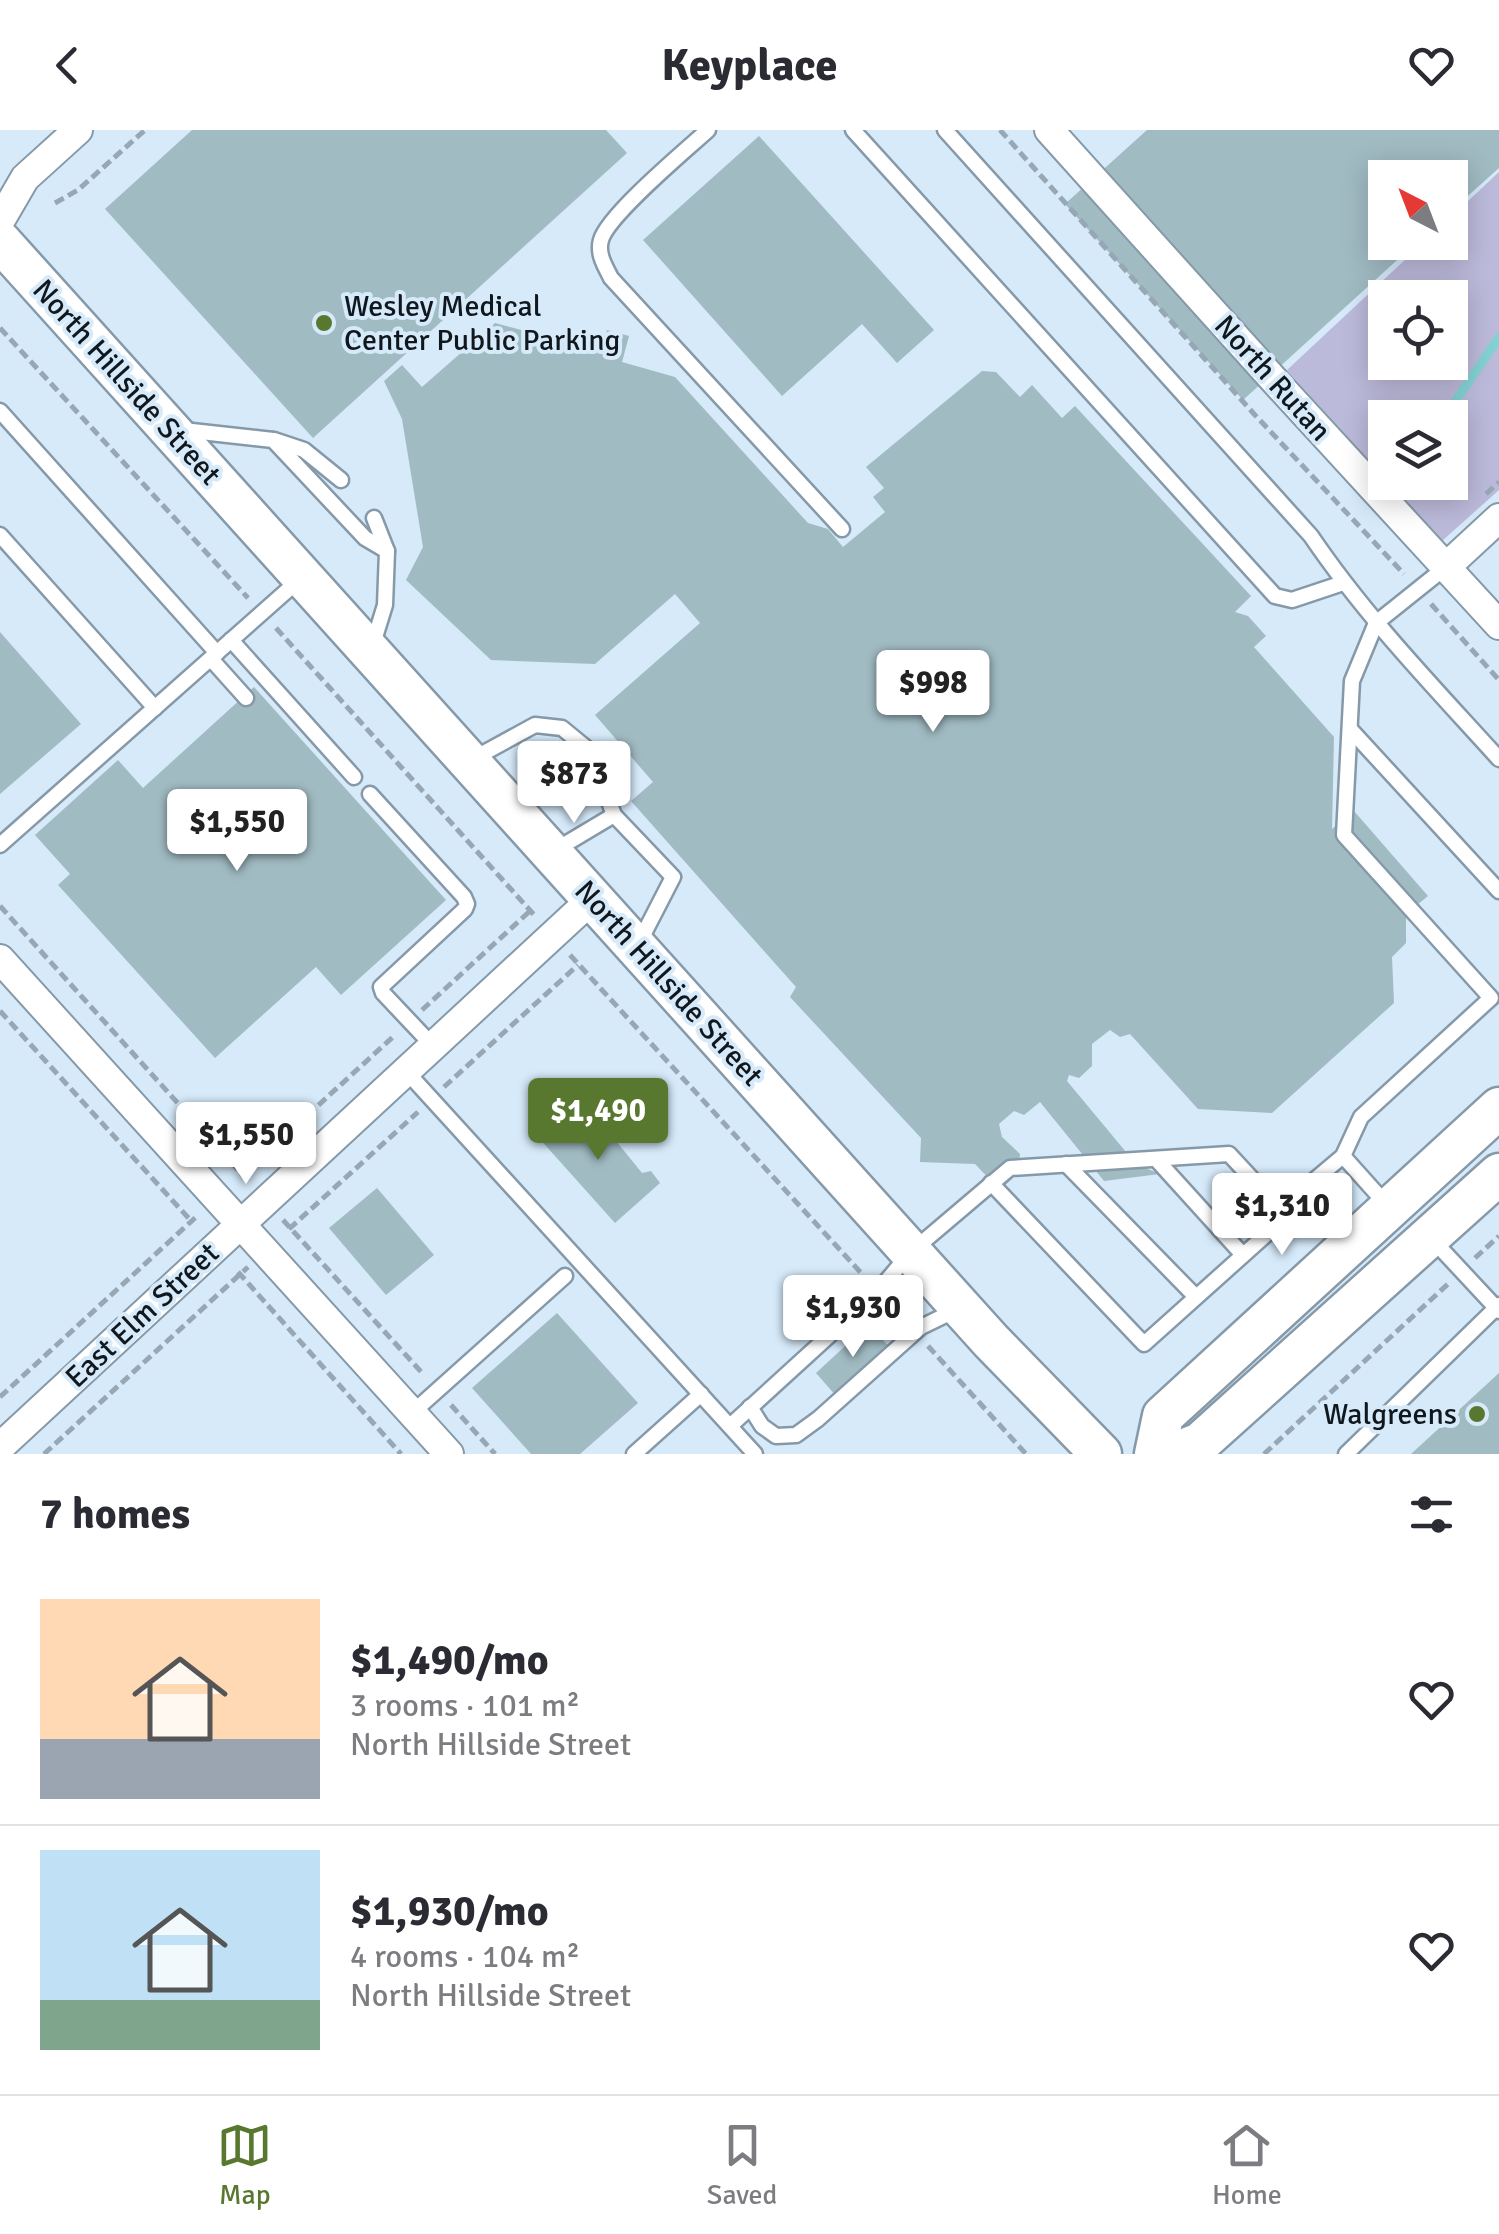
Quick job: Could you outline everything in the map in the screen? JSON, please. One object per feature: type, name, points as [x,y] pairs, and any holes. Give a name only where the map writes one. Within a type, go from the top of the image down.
[{"type":"main road","name":"North Hillside Street","points":[[0,241],[961,1308],[1101,1454]]},
{"type":"main road","points":[[1155,1454],[1163,1416],[1499,1108]]},
{"type":"main road","points":[[1172,1454],[1200,1443],[1499,1174]]},
{"type":"street","points":[[0,221],[25,178],[78,130]]},
{"type":"street","name":"North Rutan","points":[[1049,130],[1499,625]]},
{"type":"street","points":[[1446,566],[1495,529]]},
{"type":"street","name":"East Elm Street","points":[[0,1447],[592,899]]},
{"type":"street","points":[[0,959],[449,1454]]},
{"type":"lane","points":[[708,130],[612,222],[601,240],[601,258],[611,278],[842,529]]},
{"type":"lane","points":[[854,130],[1275,596],[1292,600],[1343,583]]},
{"type":"lane","points":[[945,130],[1310,536],[1376,624],[1499,758]]},
{"type":"lane","points":[[0,411],[214,656],[246,698]]},
{"type":"lane","points":[[168,428],[272,440],[304,450],[341,480]]},
{"type":"lane","points":[[272,440],[364,538],[387,551]]},
{"type":"lane","points":[[370,652],[385,605],[387,551],[374,518]]},
{"type":"lane","points":[[0,535],[155,708]]},
{"type":"lane","points":[[991,1183],[1144,1344],[1269,1232],[1280,1209],[1343,1156],[1361,1117],[1495,994],[1344,835],[1352,681],[1376,624],[1446,566]]},
{"type":"lane","points":[[0,845],[303,577]]},
{"type":"lane","points":[[231,640],[354,777]]},
{"type":"lane","points":[[469,762],[536,725],[562,728],[590,750],[614,814],[673,877],[636,948]]},
{"type":"lane","points":[[1350,728],[1499,891]]},
{"type":"lane","points":[[370,794],[467,904],[466,909],[445,917],[381,986],[383,993],[433,1046]]},
{"type":"lane","points":[[551,853],[614,814]]},
{"type":"lane","points":[[406,1071],[730,1426],[747,1451]]},
{"type":"lane","points":[[730,1426],[878,1291],[912,1252],[1010,1168],[1229,1154],[1280,1209]]},
{"type":"lane","points":[[1343,1156],[1389,1207]]},
{"type":"lane","points":[[1156,1158],[1243,1255]]},
{"type":"lane","points":[[1066,1164],[1196,1296]]},
{"type":"lane","points":[[1346,1454],[1498,1308],[1430,1238]]},
{"type":"lane","points":[[412,1414],[564,1276]]},
{"type":"lane","points":[[750,1408],[762,1426],[776,1436],[796,1435],[818,1420],[920,1327],[961,1308]]},
{"type":"lane","points":[[634,1454],[701,1394]]},
{"type":"path","points":[[55,203],[78,190],[144,130]]},
{"type":"path","points":[[1000,130],[1499,680]]},
{"type":"path","points":[[0,328],[878,1291]]},
{"type":"path","points":[[0,1396],[530,911]]},
{"type":"path","points":[[44,1454],[578,964]]},
{"type":"path","points":[[1264,1454],[1499,1236]]},
{"type":"path","points":[[915,1332],[1026,1454]]},
{"type":"shaded area","points":[[1499,172],[1499,490],[1442,541],[1405,500],[1468,500],[1468,400],[1368,400],[1368,459],[1287,370],[1368,294],[1368,380],[1468,380],[1468,280],[1383,280],[1405,260],[1468,260],[1468,201]]},
{"type":"building","name":"Wesley Medical Center Public Parking","points":[[192,130],[606,130],[627,153],[313,438],[105,209]]},
{"type":"building","points":[[1147,130],[1499,130],[1499,168],[1468,196],[1468,160],[1368,160],[1368,260],[1397,260],[1375,280],[1368,280],[1368,286],[1243,400],[1065,204]]},
{"type":"building","points":[[759,136],[934,330],[897,363],[862,324],[782,396],[643,240]]},
{"type":"building","points":[[495,323],[602,351],[607,330],[629,336],[622,362],[675,377],[808,523],[828,529],[843,547],[885,512],[873,497],[884,488],[866,467],[982,371],[996,372],[1020,397],[1032,385],[1062,418],[1075,406],[1251,596],[1235,612],[1248,616],[1266,636],[1254,647],[1334,737],[1332,829],[1354,811],[1428,896],[1406,914],[1406,943],[1392,957],[1394,1003],[1272,1113],[1198,1109],[1130,1034],[1120,1037],[1110,1030],[1092,1044],[1092,1066],[1079,1078],[1069,1075],[1067,1081],[1136,1164],[1160,1174],[1104,1181],[1040,1102],[1024,1115],[1014,1111],[999,1124],[1002,1137],[1020,1154],[1018,1173],[1000,1190],[975,1164],[920,1162],[921,1138],[790,997],[796,987],[631,801],[653,782],[595,715],[700,623],[675,594],[595,664],[491,660],[406,580],[423,547],[402,419],[384,381],[402,365],[422,387]]},
{"type":"building","points":[[0,632],[81,724],[0,794]]},
{"type":"building","points":[[254,687],[446,900],[341,995],[316,967],[215,1058],[58,885],[70,874],[35,835],[118,760],[143,788]]},
{"type":"building","points":[[575,1105],[599,1120],[642,1173],[651,1171],[660,1183],[615,1223],[538,1137]]},
{"type":"building","points":[[377,1188],[434,1255],[386,1295],[329,1228]]},
{"type":"building","points":[[557,1313],[638,1403],[580,1454],[531,1454],[472,1388]]},
{"type":"building","points":[[869,1324],[890,1348],[837,1397],[816,1373]]},
{"type":"building","name":"Walgreens","points":[[1499,1373],[1499,1454],[1411,1454]]},
{"type":"waterway","points":[[1456,400],[1499,337]]},
{"type":"place","name":"Wesley Medical Center Public Parking","points":[[324,323]]},
{"type":"place","name":"Walgreens","points":[[1477,1414]]}]
